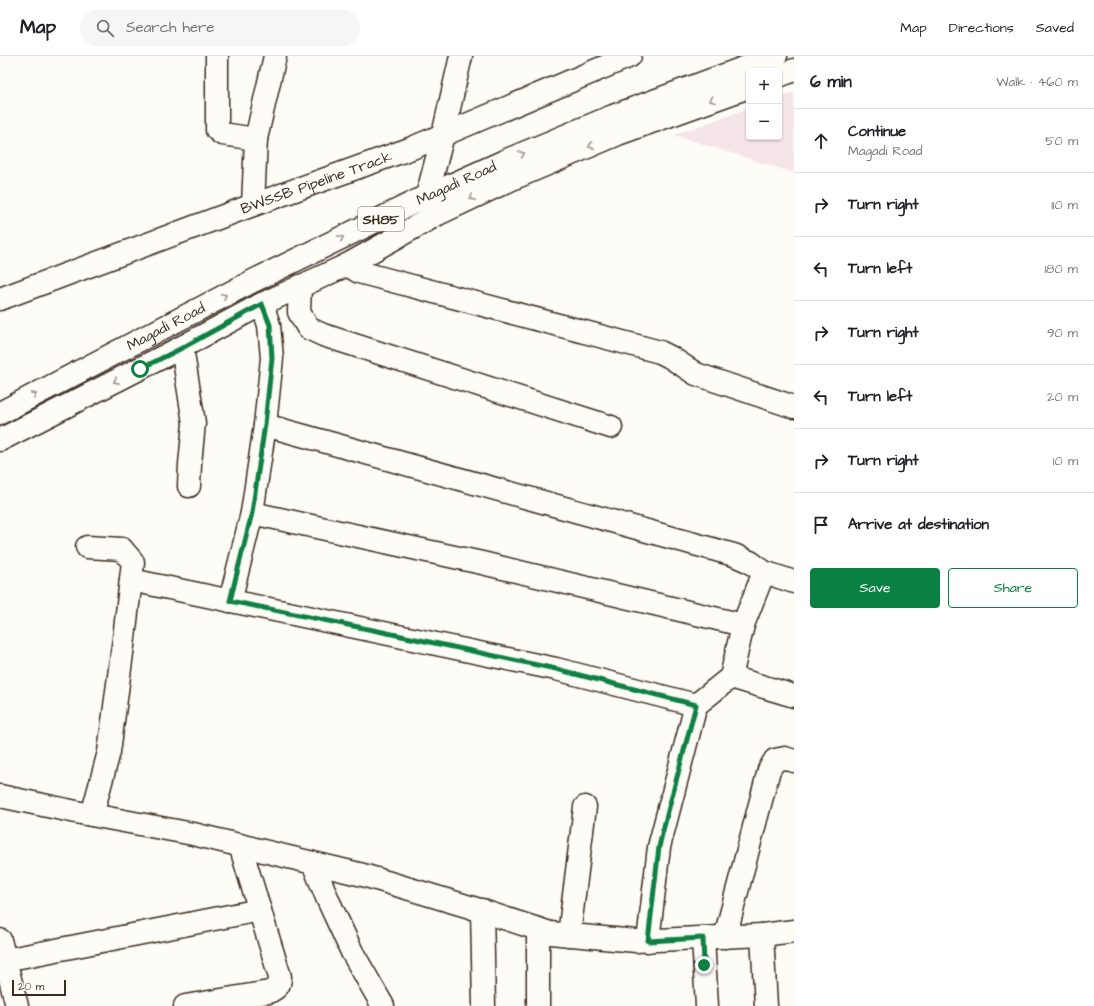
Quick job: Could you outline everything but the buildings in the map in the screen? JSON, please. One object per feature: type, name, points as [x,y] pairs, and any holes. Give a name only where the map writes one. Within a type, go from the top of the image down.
[{"type":"street","points":[[217,56],[217,130],[222,134],[256,139]]},
{"type":"street","points":[[253,205],[256,139],[275,56]]},
{"type":"street","points":[[427,196],[461,56]]},
{"type":"street","name":"BWSSB Pipeline Track","points":[[0,299],[412,148],[630,56]]},
{"type":"street","name":"Magadi Road","points":[[0,413],[240,288],[427,196],[507,160],[613,116],[776,56]]},
{"type":"street","points":[[782,75],[794,70]]},
{"type":"street","name":"Magadi Road","points":[[0,440],[182,348],[262,304],[347,265],[438,214],[512,179],[618,134],[746,88]]},
{"type":"street","points":[[347,265],[360,272],[660,352],[696,374],[794,407]]},
{"type":"street","points":[[300,286],[299,312],[308,328],[322,335],[611,427]]},
{"type":"street","points":[[230,601],[252,513],[265,424],[272,358],[270,325],[262,304]]},
{"type":"street","points":[[182,348],[194,423],[189,486]]},
{"type":"street","points":[[265,424],[734,555],[750,562],[764,572],[794,582]]},
{"type":"street","points":[[252,513],[482,564],[743,625]]},
{"type":"street","points":[[87,547],[122,550],[133,562],[109,752],[92,815]]},
{"type":"street","points":[[648,941],[659,847],[696,705],[731,677],[743,625],[764,572]]},
{"type":"street","points":[[131,580],[556,669],[696,705]]},
{"type":"street","points":[[731,677],[794,696]]},
{"type":"street","points":[[725,937],[768,770],[775,760],[785,758],[794,761]]},
{"type":"street","points":[[0,796],[193,834],[363,875],[482,910],[550,932],[636,942],[762,935],[794,931]]},
{"type":"street","points":[[569,935],[585,807]]},
{"type":"street","points":[[185,1006],[270,992],[279,986],[280,977],[240,845]]},
{"type":"street","points":[[313,863],[352,952],[383,1006]]},
{"type":"street","points":[[17,1006],[2,950],[260,910]]},
{"type":"street","points":[[482,910],[484,1006]]},
{"type":"street","points":[[538,929],[538,1006]]},
{"type":"street","points":[[762,935],[766,1006]]},
{"type":"street","points":[[703,938],[707,1006]]},
{"type":"shaded area","points":[[794,92],[794,173],[674,135],[746,109],[746,140],[782,140],[782,96]]},
{"type":"route","points":[[140,369],[182,348],[262,304],[270,325],[272,358],[265,424],[252,513],[230,601],[556,669],[696,705],[659,847],[648,941],[703,938],[704,965]]}]
